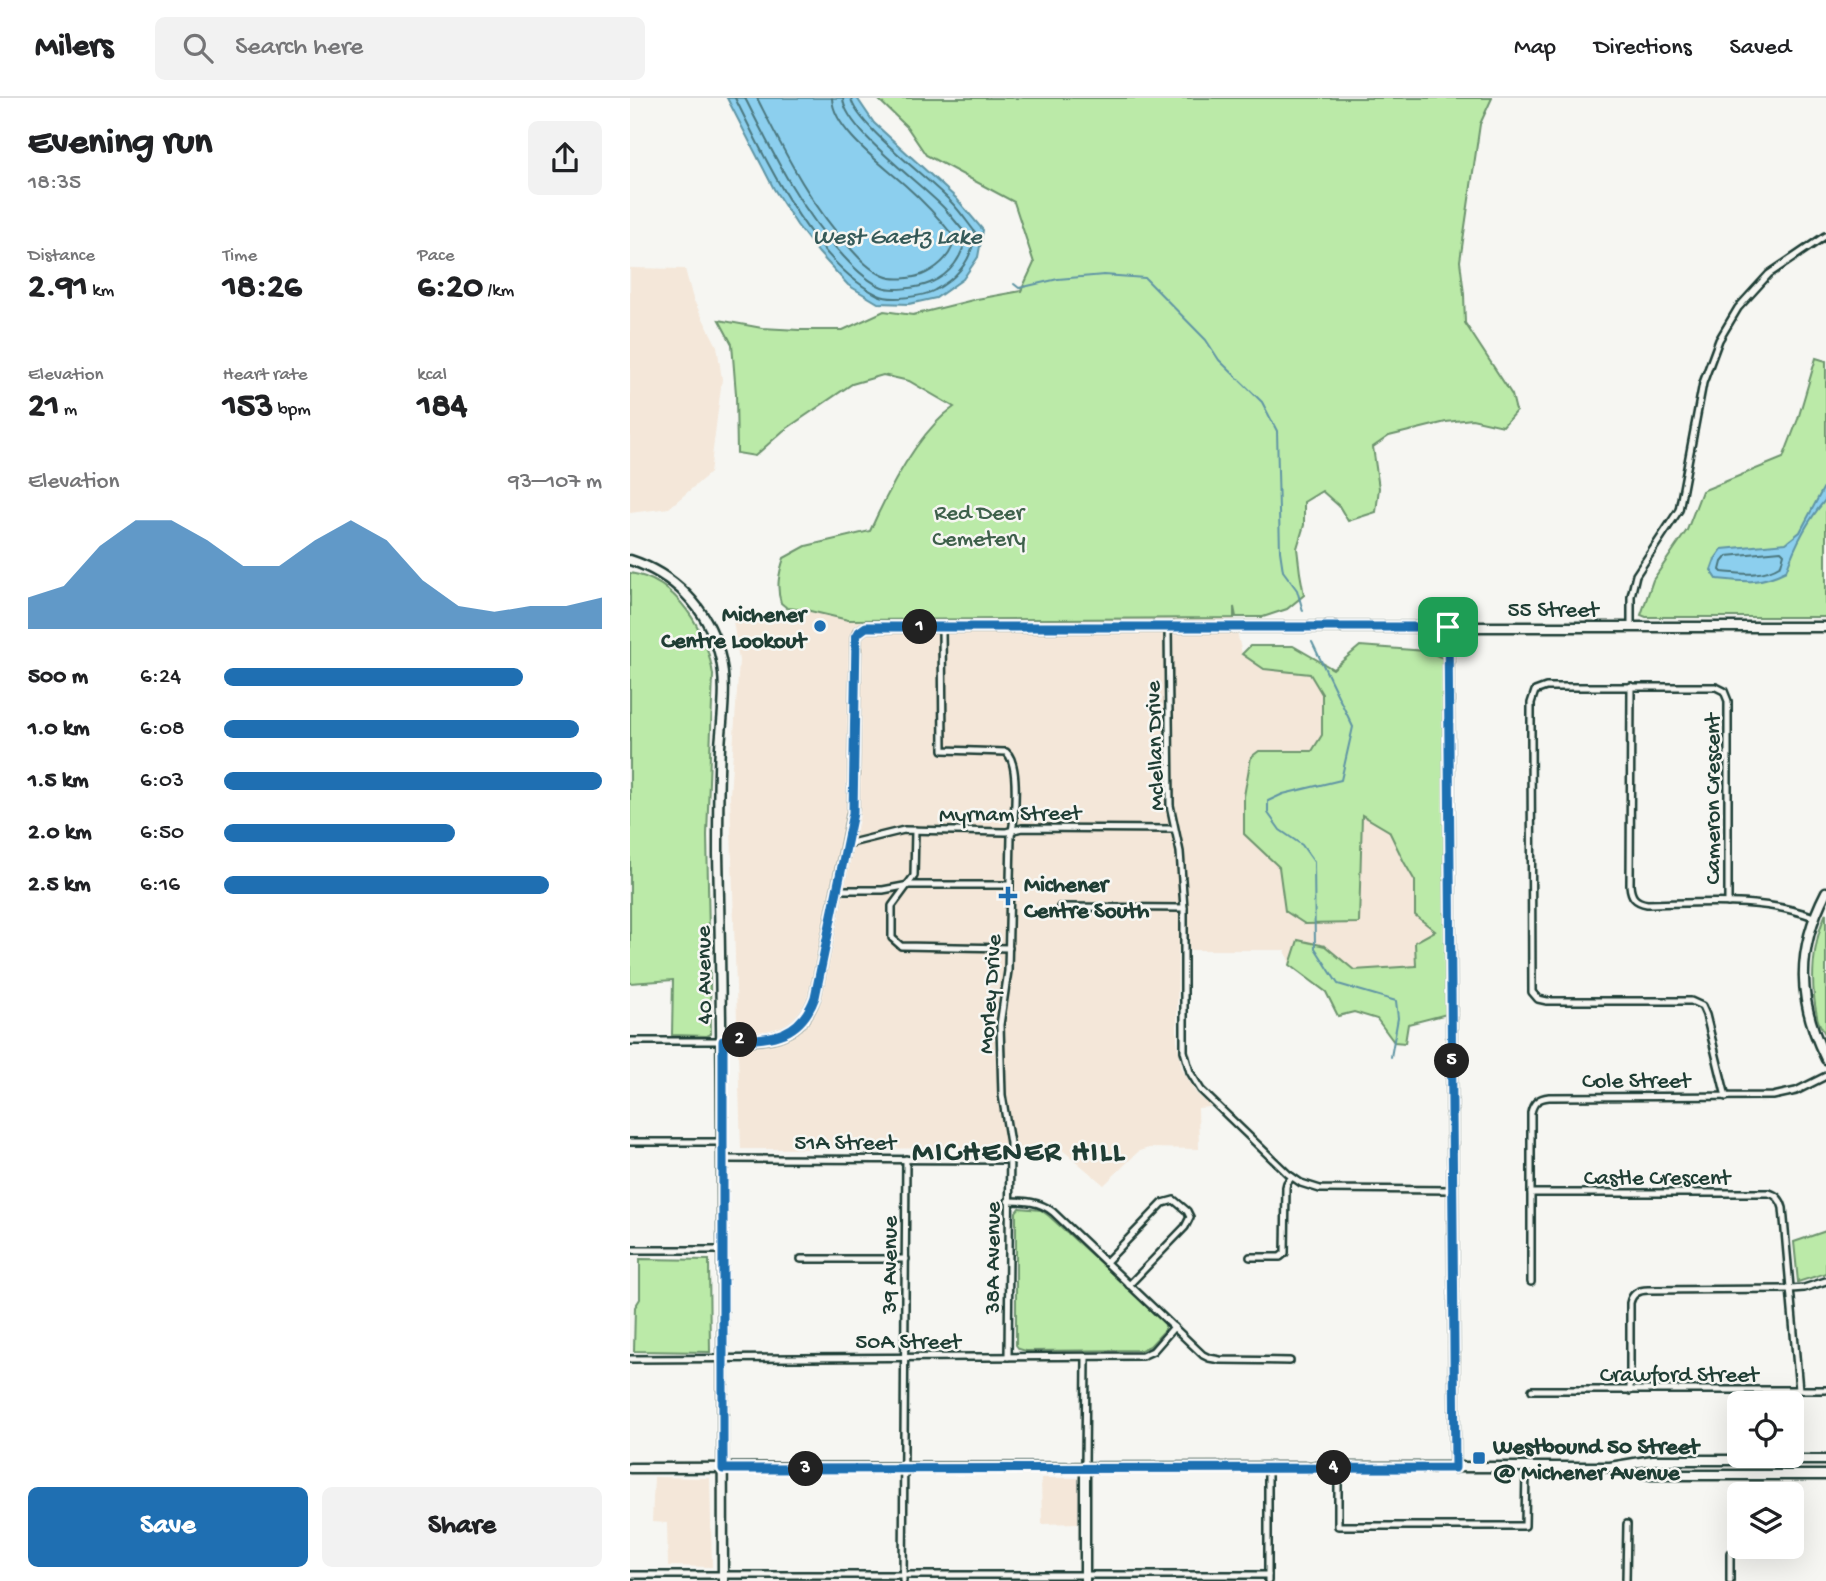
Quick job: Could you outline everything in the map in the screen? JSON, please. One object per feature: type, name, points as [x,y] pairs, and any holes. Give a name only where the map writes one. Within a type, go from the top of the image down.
[{"type":"street","points":[[1631,627],[1631,596],[1636,575],[1679,510],[1703,383],[1719,340],[1738,308],[1769,274],[1825,236]]},
{"type":"street","name":"40 Avenue","points":[[630,560],[665,576],[690,598],[707,622],[722,662],[724,684],[718,821],[723,1041],[723,1578]]},
{"type":"street","name":"55 Street","points":[[847,844],[853,810],[856,637],[861,629],[866,627],[1826,627]]},
{"type":"street","name":"Morley Drive","points":[[942,627],[943,750],[1002,751],[1009,753],[1015,770],[1009,948],[1006,993],[1000,1025],[1002,1095],[1010,1143],[1008,1160]]},
{"type":"street","name":"Mclellan Drive","points":[[1168,627],[1169,799],[1181,859],[1184,908],[1184,1051],[1194,1080],[1206,1095],[1292,1177]]},
{"type":"street","points":[[1448,627],[1455,1468]]},
{"type":"street","name":"Cameron Crescent","points":[[1630,686],[1631,895],[1637,901],[1647,904],[1728,903],[1726,693],[1716,687],[1630,686],[1546,687],[1535,691],[1532,698],[1531,987],[1538,999],[1547,1001],[1699,1003],[1706,1015],[1726,1097]]},
{"type":"street","name":"Myrnam Street","points":[[847,844],[915,830],[1006,832],[1022,828],[1174,829]]},
{"type":"street","points":[[915,830],[914,874],[909,885],[892,906],[892,938],[901,946],[1009,948]]},
{"type":"street","points":[[630,1041],[723,1041],[774,1037],[793,1029],[812,1006],[819,986],[847,844]]},
{"type":"street","points":[[837,890],[883,890],[909,885],[1010,886]]},
{"type":"street","points":[[1826,891],[1814,917],[1806,946],[1803,978],[1811,1024],[1826,1059]]},
{"type":"street","points":[[1728,903],[1773,906],[1814,917]]},
{"type":"street","points":[[1060,907],[1184,908]]},
{"type":"street","name":"Cole Street","points":[[1531,1193],[1531,1113],[1538,1100],[1549,1097],[1762,1097],[1784,1094],[1826,1076]]},
{"type":"street","points":[[630,1142],[723,1142]]},
{"type":"street","name":"51A Street","points":[[723,1159],[1008,1160]]},
{"type":"street","name":"39 Avenue","points":[[903,1578],[906,1159]]},
{"type":"street","name":"38A Avenue","points":[[1008,1160],[1008,1357]]},
{"type":"street","points":[[1250,1257],[1284,1255],[1286,1188],[1292,1177],[1320,1189],[1452,1190]]},
{"type":"street","points":[[1531,1193],[1531,1282]]},
{"type":"street","name":"Castle Crescent","points":[[1531,1193],[1773,1194],[1783,1208],[1791,1289]]},
{"type":"street","points":[[1106,1262],[1163,1203],[1171,1200],[1178,1202],[1189,1214],[1187,1224],[1129,1284]]},
{"type":"street","points":[[1008,1201],[1032,1202],[1048,1208],[1203,1354],[1214,1360],[1290,1361]]},
{"type":"street","points":[[630,1250],[723,1250]]},
{"type":"street","points":[[801,1259],[906,1259]]},
{"type":"street","points":[[1630,1391],[1630,1303],[1636,1293],[1648,1290],[1791,1289],[1826,1281]]},
{"type":"street","points":[[1791,1289],[1799,1390]]},
{"type":"street","name":"50A Street","points":[[630,1359],[1142,1356],[1153,1350],[1174,1327]]},
{"type":"street","points":[[1085,1578],[1086,1357]]},
{"type":"street","name":"Crawford Street","points":[[1532,1390],[1826,1390]]},
{"type":"street","points":[[630,1468],[1526,1468],[1610,1467],[1653,1460],[1826,1460]]},
{"type":"street","points":[[1610,1467],[1651,1475],[1826,1475]]},
{"type":"street","points":[[630,1575],[723,1578],[1268,1578],[1268,1468]]},
{"type":"street","points":[[1338,1468],[1338,1526],[1525,1526],[1526,1468]]},
{"type":"street","points":[[1626,1581],[1627,1524]]},
{"type":"street","points":[[1730,1559],[1730,1581]]},
{"type":"shaded area","points":[[630,268],[685,269],[693,299],[717,346],[722,379],[710,473],[669,508],[630,513]]},
{"type":"shaded area","name":"Michener Centre South","points":[[806,610],[848,620],[1234,618],[1242,654],[1264,669],[1310,674],[1322,694],[1322,735],[1312,751],[1259,751],[1244,834],[1279,867],[1285,911],[1361,815],[1389,831],[1415,881],[1415,915],[1435,931],[1415,942],[1417,966],[1354,970],[1325,946],[1298,940],[1290,965],[1285,950],[1178,950],[1177,1040],[1182,1069],[1196,1093],[1211,1107],[1198,1108],[1199,1149],[1149,1148],[1139,1151],[1104,1185],[1060,1148],[741,1149],[730,795],[739,661],[732,614]]},
{"type":"shaded area","points":[[654,1477],[710,1478],[712,1567],[668,1566],[667,1523],[652,1522]]},
{"type":"shaded area","points":[[1041,1478],[1078,1478],[1078,1523],[1042,1524]]},
{"type":"green space","name":"Red Deer Cemetery","points":[[877,98],[1492,98],[1480,124],[1460,261],[1465,323],[1512,395],[1516,411],[1503,426],[1472,419],[1446,422],[1389,436],[1373,447],[1379,488],[1376,512],[1348,521],[1339,506],[1322,491],[1304,502],[1304,525],[1297,548],[1304,595],[1287,609],[1263,617],[1236,617],[1234,607],[1234,618],[848,620],[787,608],[781,603],[779,591],[784,558],[806,546],[870,531],[905,463],[928,431],[954,407],[909,381],[883,375],[852,384],[783,431],[755,456],[737,453],[732,344],[719,320],[762,328],[843,330],[884,311],[913,315],[1021,291],[1034,263],[1014,202],[926,155],[907,127]]},
{"type":"green space","points":[[1816,358],[1826,361],[1826,617],[1641,615],[1653,580],[1687,530],[1702,491],[1783,458]]},
{"type":"green space","points":[[630,573],[662,586],[687,610],[704,641],[713,675],[707,835],[711,1034],[707,1036],[672,1035],[673,980],[630,983]]},
{"type":"green space","points":[[1250,646],[1293,646],[1333,669],[1360,646],[1426,651],[1448,660],[1451,1013],[1408,1024],[1405,1043],[1394,1042],[1377,1019],[1354,1012],[1338,1016],[1326,992],[1290,965],[1298,940],[1325,946],[1354,970],[1416,966],[1415,942],[1435,931],[1415,915],[1415,881],[1389,831],[1362,815],[1359,923],[1305,924],[1285,911],[1279,867],[1244,834],[1244,796],[1251,757],[1259,751],[1312,751],[1322,735],[1322,694],[1310,674],[1264,669],[1242,654]]},
{"type":"green space","points":[[1826,913],[1826,1036],[1818,1019],[1813,977],[1815,951]]},
{"type":"green space","points":[[1019,1208],[1041,1210],[1049,1216],[1162,1319],[1165,1330],[1150,1346],[1141,1350],[1019,1349],[1016,1345],[1016,1212]]},
{"type":"green space","points":[[1826,1231],[1826,1273],[1798,1282],[1794,1242]]},
{"type":"green space","points":[[640,1259],[709,1260],[710,1352],[634,1351],[635,1307],[640,1299]]},
{"type":"water","name":"West Gaetz Lake","points":[[727,98],[857,98],[874,123],[956,198],[983,230],[978,257],[963,279],[936,298],[909,304],[878,303],[848,285],[797,225],[774,189]]},
{"type":"water","points":[[1826,483],[1826,499],[1803,533],[1786,571],[1753,581],[1717,579],[1711,570],[1722,549],[1786,543],[1800,532]]},
{"type":"waterway","points":[[1014,284],[1019,288],[1058,279],[1104,275],[1145,278],[1206,340],[1219,360],[1262,402],[1277,431],[1280,551],[1283,571],[1297,590],[1303,611]]},
{"type":"waterway","points":[[1312,642],[1353,727],[1341,780],[1283,794],[1268,801],[1268,813],[1280,830],[1302,845],[1314,862],[1315,948],[1338,984],[1396,1001],[1398,1018],[1391,1057]]},
{"type":"place","name":"Michener Centre Lookout","points":[[820,626]]},
{"type":"place","name":"Michener Centre South","points":[[1008,896]]},
{"type":"place","name":"Westbound 50 Street @ Michener Avenue","points":[[1479,1458]]},
{"type":"district","name":"MICHENER HILL","points":[[1019,1150]]},
{"type":"route","points":[[1448,627],[1455,1468],[723,1469],[723,1041],[774,1037],[793,1029],[812,1006],[819,986],[853,813],[856,637],[861,629],[1448,627]]}]
